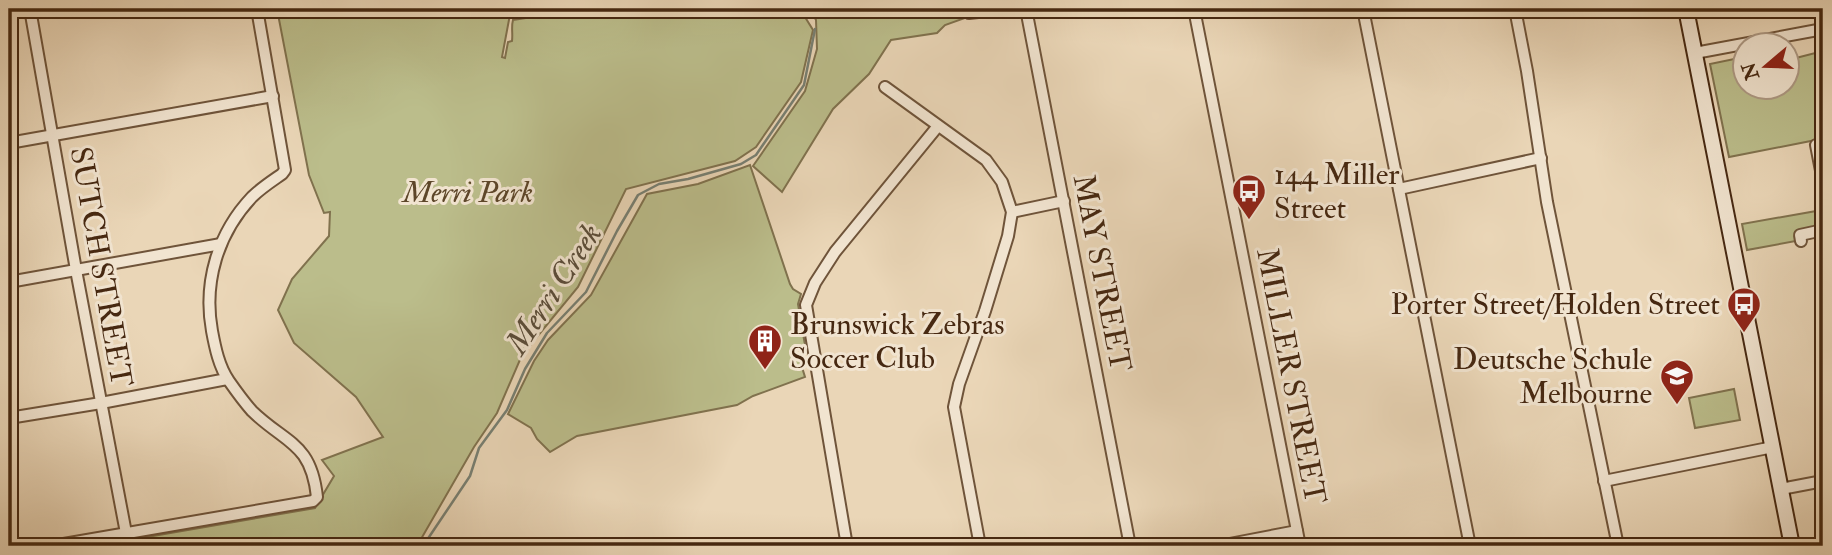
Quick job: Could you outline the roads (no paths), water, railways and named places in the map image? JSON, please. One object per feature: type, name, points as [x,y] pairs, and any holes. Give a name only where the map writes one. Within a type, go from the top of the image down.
[{"type":"main road","points":[[1686,9],[1792,546]]},
{"type":"street","name":"SUTCH STREET","points":[[30,9],[125,533]]},
{"type":"street","points":[[52,546],[313,501],[317,497],[316,481],[306,458],[292,441],[252,410],[227,379],[215,347],[208,304],[213,263],[221,244],[253,196],[285,170],[257,9]]},
{"type":"street","points":[[969,13],[1006,9]]},
{"type":"street","name":"MAY STREET","points":[[1026,9],[1130,546]]},
{"type":"street","name":"MILLER STREET","points":[[1194,9],[1300,546]]},
{"type":"street","points":[[1363,9],[1470,546]]},
{"type":"street","points":[[1515,9],[1547,202],[1618,546]]},
{"type":"street","points":[[1695,53],[1823,29]]},
{"type":"street","points":[[885,87],[985,160],[1002,182],[1012,212],[1008,236],[959,384],[954,407],[980,546]]},
{"type":"street","points":[[9,143],[273,96]]},
{"type":"street","points":[[847,546],[806,305],[815,283],[835,252],[938,126]]},
{"type":"street","points":[[1816,145],[1823,181]]},
{"type":"street","points":[[1399,189],[1541,158]]},
{"type":"street","points":[[1012,212],[1064,201]]},
{"type":"street","points":[[1801,241],[1800,235],[1823,230]]},
{"type":"street","points":[[9,282],[221,244]]},
{"type":"street","points":[[9,418],[227,379]]},
{"type":"street","points":[[1604,481],[1773,447]]},
{"type":"street","points":[[1781,489],[1823,481]]},
{"type":"street","points":[[1219,546],[1297,531]]},
{"type":"waterway","name":"Merri Creek","points":[[423,546],[470,476],[479,448],[507,410],[525,369],[547,333],[586,292],[638,195],[659,184],[741,164],[756,155],[804,85],[815,29]]},
{"type":"place","name":"144 Miller Street","points":[[1249,221]]},
{"type":"place","name":"Porter Street/Holden Street","points":[[1744,334]]},
{"type":"place","name":"Brunswick Zebras Soccer Club","points":[[765,371]]},
{"type":"place","name":"Deutsche Schule Melbourne","points":[[1677,406]]},
{"type":"park label","name":"Merri Park","points":[[468,192]]}]
